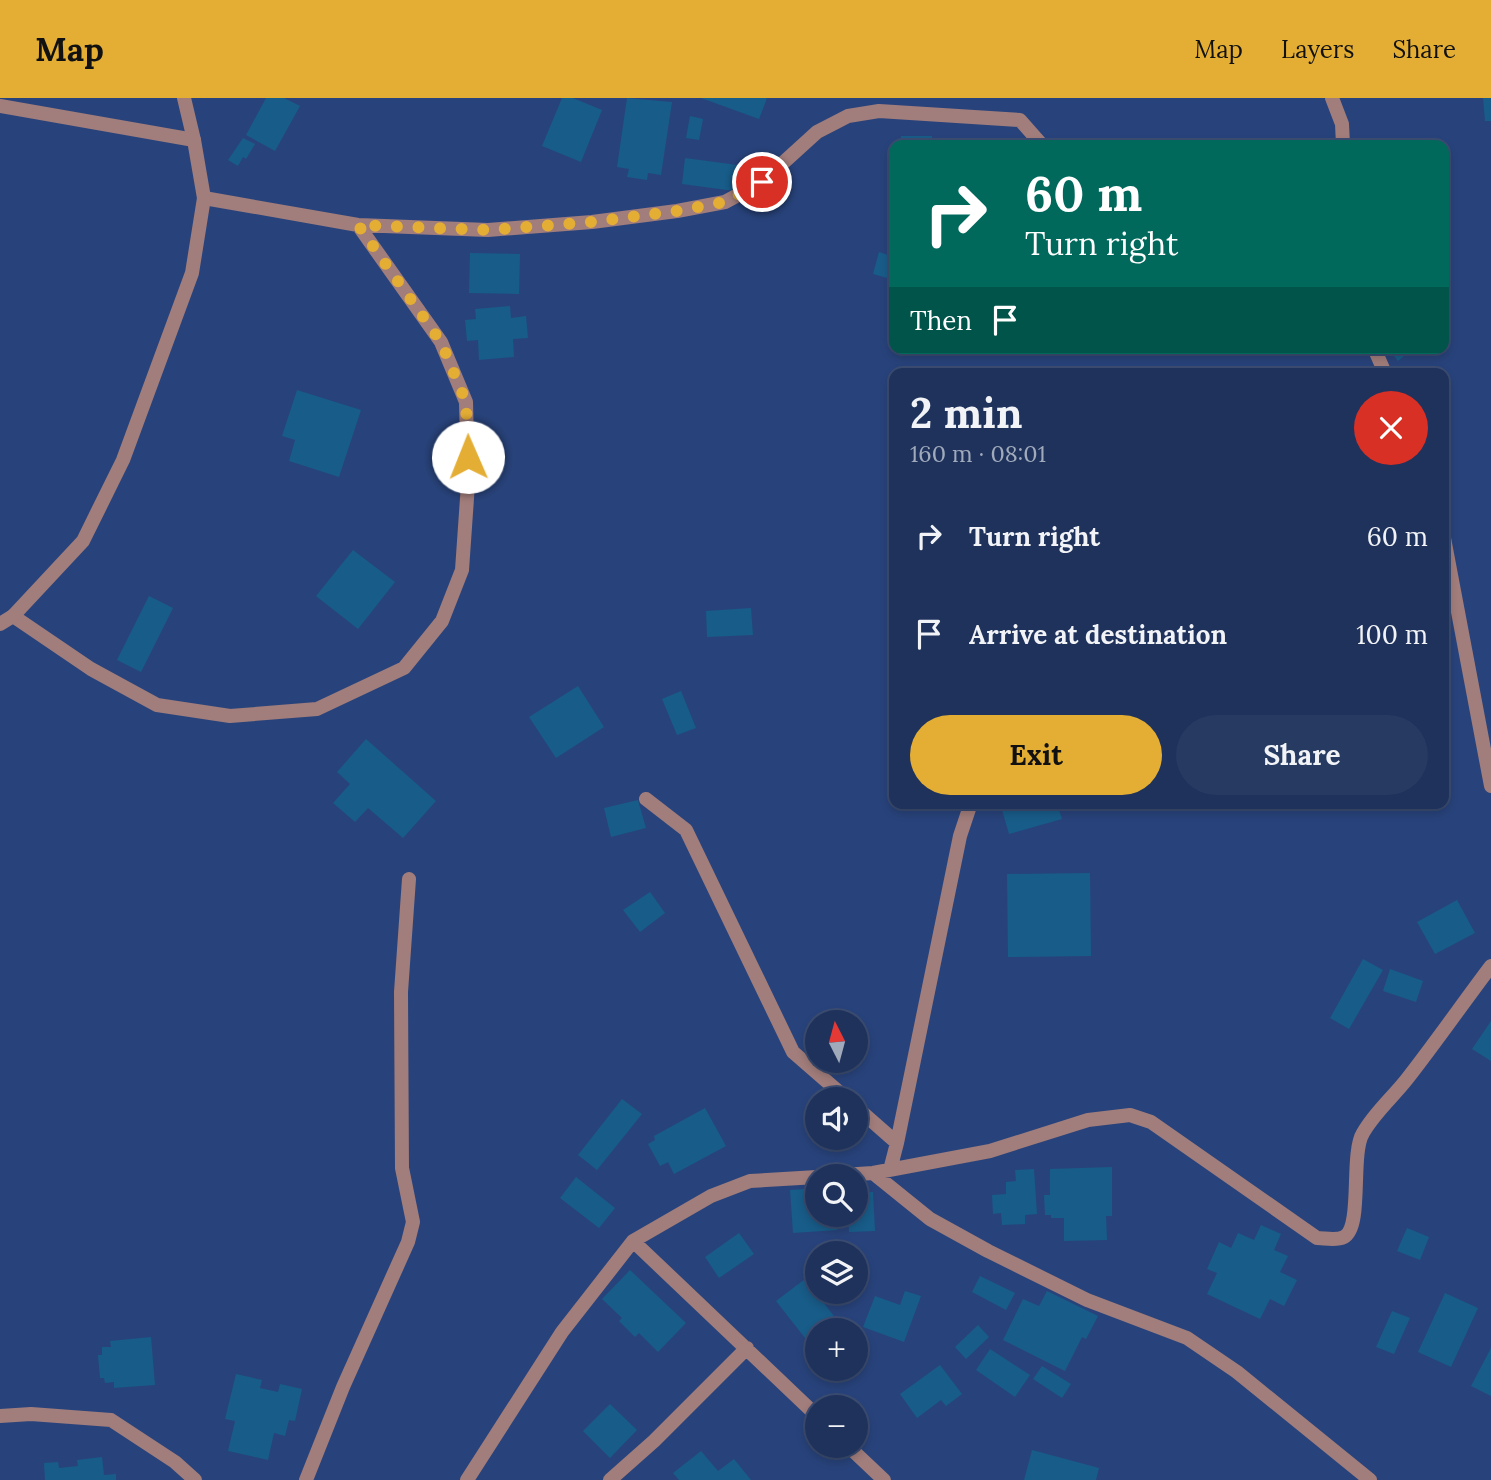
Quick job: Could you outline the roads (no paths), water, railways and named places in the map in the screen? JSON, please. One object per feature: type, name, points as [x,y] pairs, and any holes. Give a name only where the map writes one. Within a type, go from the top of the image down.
[{"type":"street","points":[[0,624],[13,616],[83,541],[123,460],[192,274],[204,198],[184,98]]},
{"type":"street","points":[[1332,98],[1342,124],[1343,140]]},
{"type":"street","points":[[0,106],[194,140]]},
{"type":"street","points":[[204,198],[358,225],[488,230],[640,216],[724,202],[762,182],[817,132],[848,117],[879,111],[1020,121],[1037,140]]},
{"type":"street","points":[[13,616],[91,669],[157,705],[230,716],[317,709],[404,668],[442,621],[462,570],[468,484],[466,402],[441,342],[358,225]]},
{"type":"street","points":[[1449,564],[1491,786]]},
{"type":"street","points":[[646,799],[686,830],[793,1052],[833,1087]]},
{"type":"street","points":[[890,1170],[960,836],[969,809]]},
{"type":"street","points":[[306,1480],[343,1388],[408,1242],[413,1222],[402,1168],[401,992],[409,879]]},
{"type":"street","points":[[868,1173],[990,1151],[1088,1120],[1129,1115],[1152,1122],[1317,1238],[1345,1237],[1350,1230],[1354,1212],[1356,1165],[1361,1135],[1408,1078],[1491,966]]},
{"type":"street","points":[[868,1118],[897,1143]]},
{"type":"street","points":[[873,1173],[930,1219],[988,1251],[1087,1300],[1187,1338],[1237,1372],[1370,1480]]},
{"type":"street","points":[[467,1480],[562,1332],[633,1241],[710,1196],[750,1181],[805,1178]]},
{"type":"street","points":[[633,1241],[805,1404]]},
{"type":"street","points":[[610,1480],[654,1441],[747,1348]]},
{"type":"street","points":[[0,1416],[43,1414],[111,1420],[174,1462],[195,1480]]},
{"type":"street","points":[[861,1458],[884,1480]]}]
